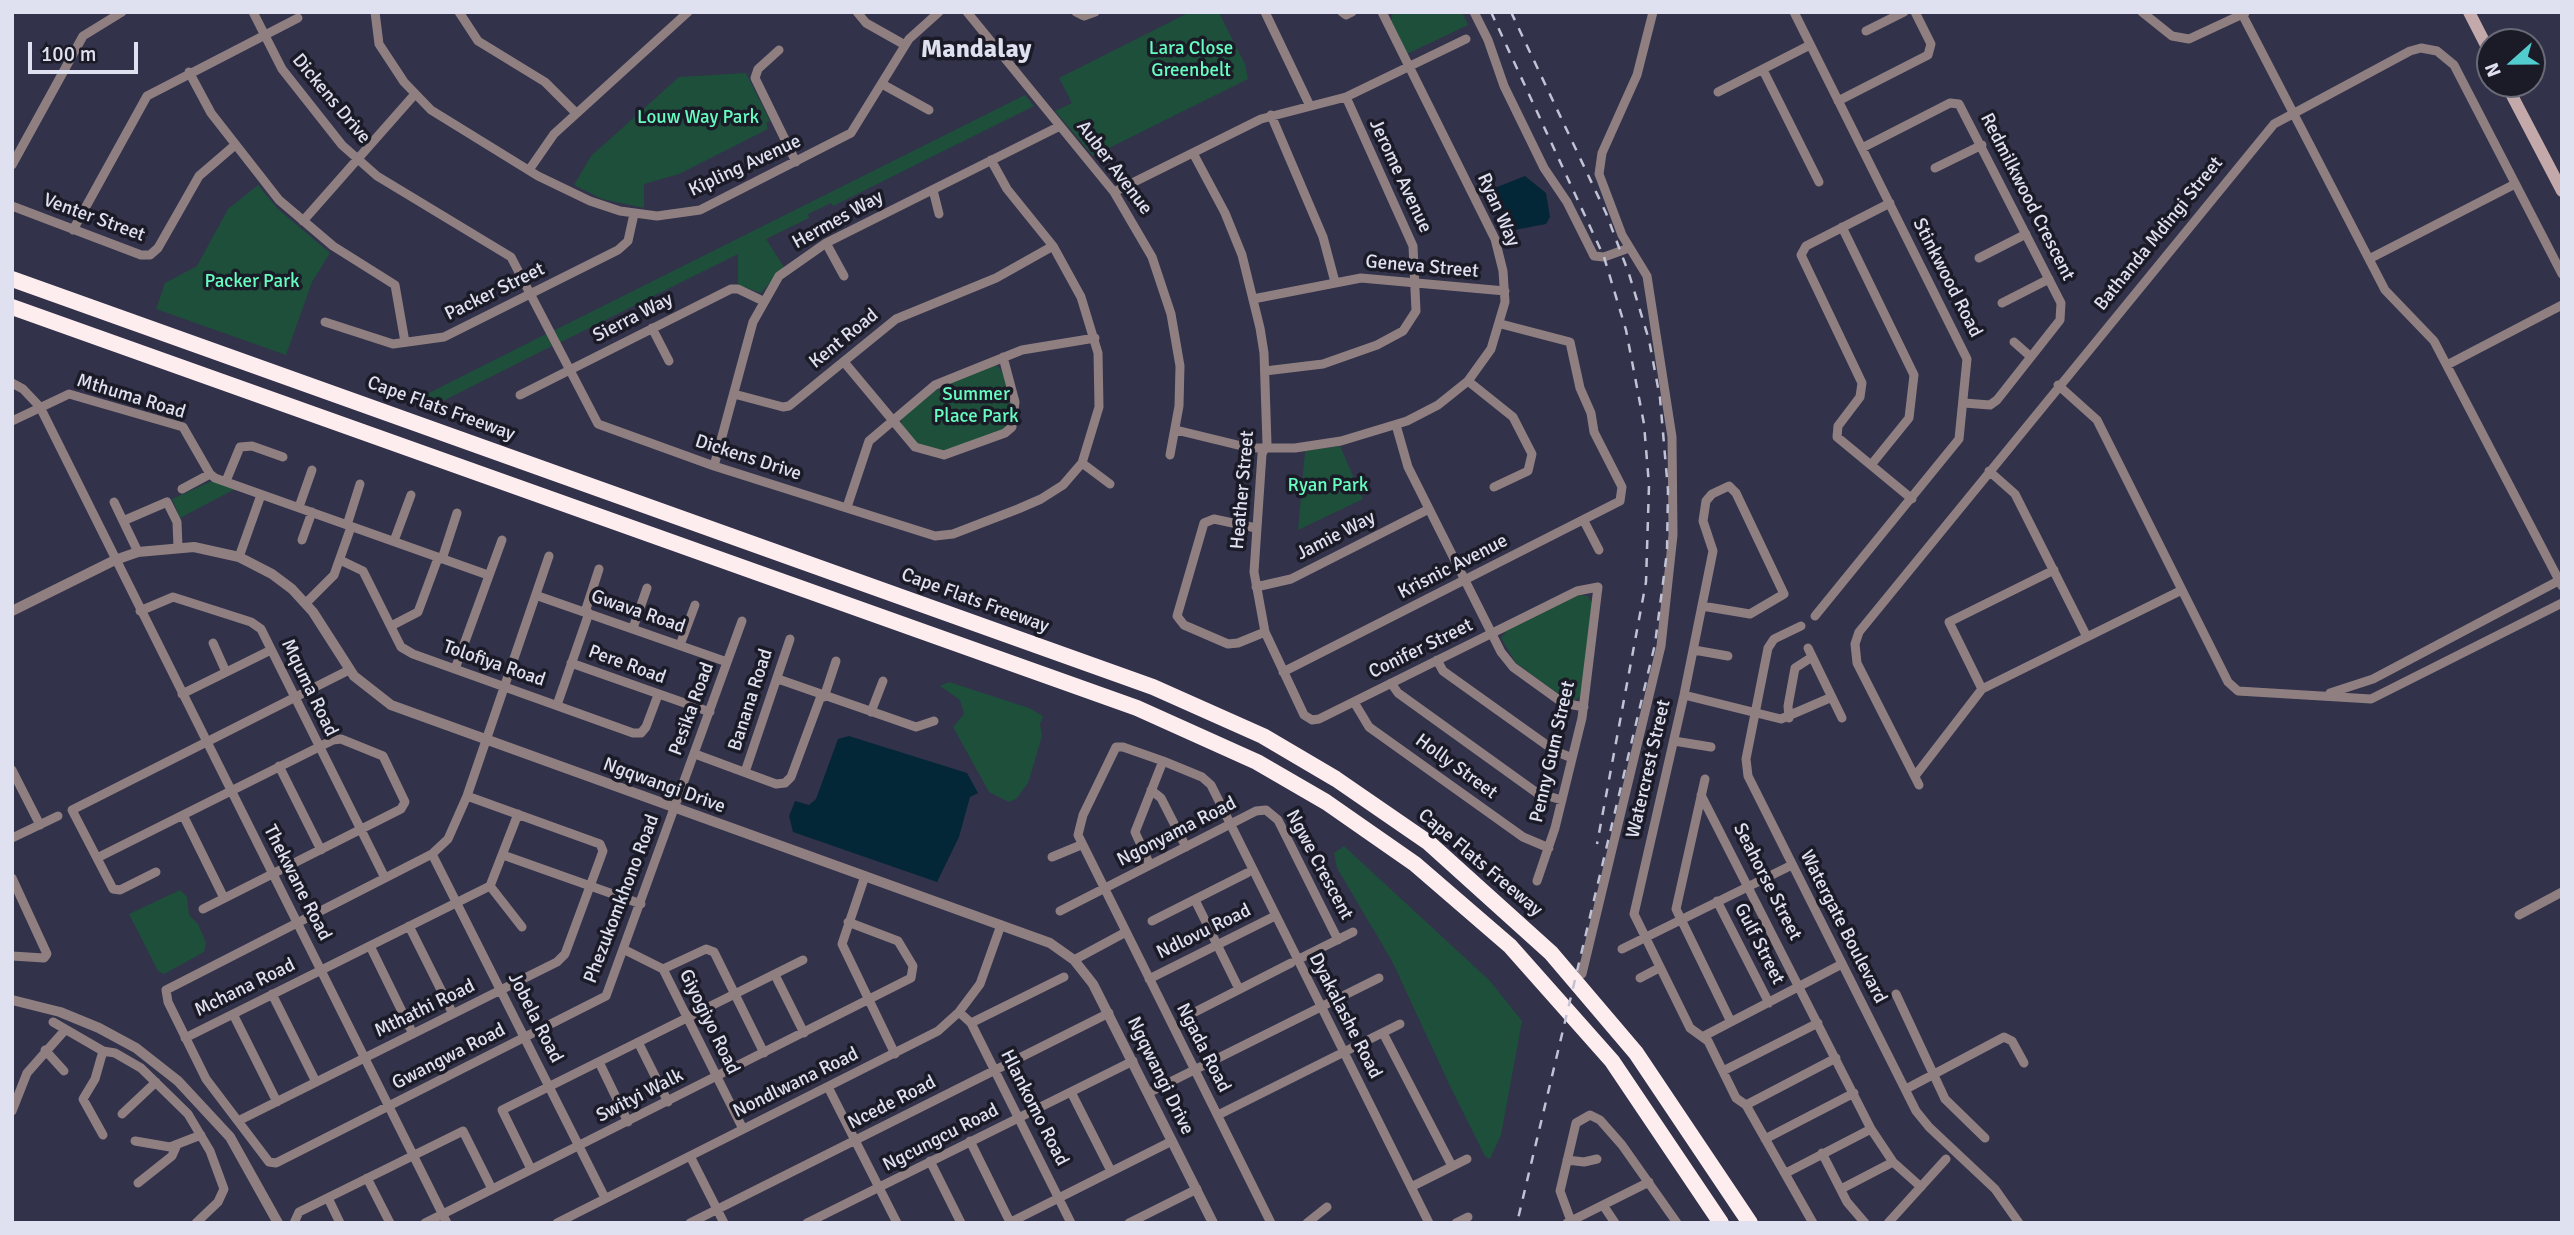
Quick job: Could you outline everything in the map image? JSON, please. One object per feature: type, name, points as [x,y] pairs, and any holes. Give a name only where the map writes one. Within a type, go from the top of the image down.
[{"type":"highway","name":"Cape Flats Freeway","points":[[12,279],[1190,703],[1263,736],[1377,806],[1429,843],[1551,953],[1596,1002],[1636,1052],[1750,1223]]},
{"type":"highway","points":[[12,307],[1137,708],[1214,740],[1326,802],[1415,864],[1470,909],[1588,1030],[1651,1116],[1721,1223]]},
{"type":"highway","points":[[12,316],[111,342]]},
{"type":"highway","points":[[1729,1190],[1758,1223]]},
{"type":"main road","points":[[2469,12],[2477,28]]},
{"type":"main road","points":[[2513,98],[2562,191]]},
{"type":"street","points":[[12,166],[83,36],[122,12]]},
{"type":"street","name":"Dickens Drive","points":[[253,12],[286,75],[331,131],[358,159],[386,181],[511,257],[590,414],[603,428],[930,535],[947,536],[1041,499],[1063,485],[1082,463],[1098,407],[1099,368],[1095,338],[1078,290],[1053,246],[1007,189],[991,160]]},
{"type":"street","name":"Kipling Avenue","points":[[375,12],[379,44],[415,94],[437,115],[529,170],[590,201],[634,214],[657,216],[700,210],[851,133],[905,45],[939,12]]},
{"type":"street","points":[[459,12],[478,41],[545,82],[576,113]]},
{"type":"street","points":[[529,170],[549,140],[576,113],[688,12]]},
{"type":"street","points":[[857,12],[866,23],[905,45]]},
{"type":"street","name":"Auber Avenue","points":[[967,12],[1114,192],[1144,240],[1169,303],[1180,366],[1176,430],[1170,455]]},
{"type":"street","points":[[1076,12],[1084,16],[1095,12]]},
{"type":"street","points":[[1265,12],[1310,106]]},
{"type":"street","points":[[1342,12],[1346,15],[1352,12]]},
{"type":"street","name":"Ryan Way","points":[[1176,430],[1235,446],[1265,449],[1341,442],[1395,425],[1428,411],[1468,381],[1491,349],[1501,324],[1505,291],[1495,239],[1382,12]]},
{"type":"street","points":[[1474,12],[1489,40],[1504,86],[1544,169],[1567,202],[1594,256],[1604,257],[1629,248]]},
{"type":"street","points":[[1582,974],[1661,646],[1673,535],[1673,454],[1647,276],[1629,248],[1602,190],[1599,166],[1637,75],[1653,12]]},
{"type":"street","name":"Stinkwood Road","points":[[1794,12],[1967,359],[1959,439],[1815,616]]},
{"type":"street","points":[[1866,31],[1904,12]]},
{"type":"street","points":[[1838,101],[1928,55],[1931,44],[1915,12]]},
{"type":"street","points":[[2142,12],[2172,36],[2182,39],[2198,37],[2244,13],[2385,290],[2427,332],[2447,365],[2561,581],[2372,679],[2346,690],[2318,695]]},
{"type":"street","points":[[73,230],[144,100],[189,72],[298,18]]},
{"type":"street","points":[[1114,192],[1271,115],[1346,97],[1466,39]]},
{"type":"street","points":[[1718,92],[1811,46]]},
{"type":"street","name":"Bathanda Mdingi Street","points":[[2182,590],[1982,689],[1917,780],[1857,663],[1857,638],[1862,627],[2266,130],[2293,111],[2410,51],[2427,48],[2437,51],[2454,65],[2562,274]]},
{"type":"street","points":[[779,50],[758,69],[755,78],[796,162]]},
{"type":"street","points":[[1763,70],[1819,182]]},
{"type":"street","points":[[189,72],[211,114],[279,200],[333,247],[395,285],[405,342]]},
{"type":"street","points":[[883,84],[929,110]]},
{"type":"street","points":[[303,221],[415,94]]},
{"type":"street","name":"Jerome Avenue","points":[[1265,370],[1332,362],[1392,338],[1413,319],[1416,284],[1413,246],[1346,97]]},
{"type":"street","name":"Redmilkwood Crescent","points":[[1862,148],[1953,103],[1964,108],[2061,303],[2062,316],[1993,403],[1964,403]]},
{"type":"street","points":[[1271,115],[1323,237],[1335,282]]},
{"type":"street","name":"Hermes Way","points":[[714,466],[752,327],[763,301],[779,276],[826,243],[1060,126]]},
{"type":"street","name":"Venter Street","points":[[12,206],[141,255],[150,255],[158,248],[199,176],[235,145]]},
{"type":"street","points":[[1935,168],[1982,145]]},
{"type":"street","name":"Heather Street","points":[[1193,153],[1225,213],[1242,256],[1253,299],[1265,370],[1265,449],[1256,528],[1256,587],[1265,632],[1283,672]]},
{"type":"street","points":[[2370,259],[2515,184]]},
{"type":"street","points":[[933,190],[939,214]]},
{"type":"street","points":[[1889,203],[1806,246],[1801,258],[1862,383],[1860,397],[1838,426],[1836,434],[1912,499]]},
{"type":"street","name":"Packer Street","points":[[325,323],[385,343],[444,337],[618,250],[628,241],[634,214]]},
{"type":"street","points":[[1842,227],[1914,375],[1909,418],[1871,466]]},
{"type":"street","points":[[1979,258],[2026,234]]},
{"type":"street","points":[[826,243],[844,276]]},
{"type":"street","name":"Kent Road","points":[[734,394],[783,407],[789,406],[896,319],[996,278],[1053,246]]},
{"type":"street","name":"Geneva Street","points":[[1253,299],[1362,278],[1505,291]]},
{"type":"street","points":[[2002,303],[2049,279]]},
{"type":"street","name":"Sierra Way","points":[[520,395],[731,289],[738,289],[763,301]]},
{"type":"street","points":[[2447,365],[2562,305]]},
{"type":"street","name":"Krisnic Avenue","points":[[1283,672],[1617,504],[1623,494],[1594,432],[1591,413],[1580,388],[1570,342],[1501,324]]},
{"type":"street","points":[[652,328],[669,361]]},
{"type":"street","points":[[847,507],[869,442],[939,383],[1028,348],[1095,338]]},
{"type":"street","points":[[2014,342],[2031,357]]},
{"type":"street","points":[[844,362],[915,447],[940,455],[1006,433],[1015,421],[1015,405],[1003,357]]},
{"type":"street","points":[[1468,381],[1513,417],[1532,454],[1528,471],[1494,487]]},
{"type":"street","points":[[12,383],[23,389],[40,407]]},
{"type":"street","points":[[2058,385],[2097,420],[2232,688],[2241,692],[2362,699],[2379,696],[2562,603]]},
{"type":"street","name":"Mthuma Road","points":[[12,421],[69,394],[183,428],[191,437],[210,474]]},
{"type":"street","name":"Thekwane Road","points":[[40,407],[445,1218]]},
{"type":"street","points":[[1395,425],[1408,467],[1492,634],[1513,667],[1563,703],[1584,707]]},
{"type":"street","points":[[226,481],[240,447],[252,446],[283,457]]},
{"type":"street","points":[[1082,463],[1110,484]]},
{"type":"street","points":[[299,507],[312,470]]},
{"type":"street","points":[[1989,471],[2015,494],[2087,637]]},
{"type":"street","points":[[182,489],[210,474],[261,495],[488,575]]},
{"type":"street","points":[[306,603],[330,580],[340,560],[360,484]]},
{"type":"street","name":"Watercrest Street","points":[[1702,606],[1750,614],[1784,594],[1742,505],[1729,486],[1712,494],[1706,501],[1703,521],[1713,547],[1702,606],[1694,650],[1634,909],[1644,938],[1689,1028],[1704,1037],[1736,1098],[1746,1105],[1813,1223]]},
{"type":"street","points":[[239,557],[261,495]]},
{"type":"street","points":[[394,541],[411,495]]},
{"type":"street","points":[[114,502],[138,552]]},
{"type":"street","points":[[123,521],[161,502],[169,503],[177,522],[178,547]]},
{"type":"street","name":"Jamie Way","points":[[1256,587],[1291,579],[1429,509]]},
{"type":"street","points":[[302,540],[312,512]]},
{"type":"street","points":[[391,626],[418,611],[457,513]]},
{"type":"street","points":[[1256,528],[1214,519],[1204,523],[1177,616],[1184,625],[1228,644],[1238,643],[1265,632]]},
{"type":"street","points":[[1584,521],[1599,550]]},
{"type":"street","points":[[455,669],[502,540]]},
{"type":"street","name":"Ngqwangi Drive","points":[[12,611],[115,560],[138,552],[178,547],[208,549],[239,557],[284,582],[306,603],[349,670],[391,705],[1050,943],[1074,960],[1093,984],[1213,1223]]},
{"type":"street","points":[[240,1120],[209,1083],[165,992],[170,986],[432,854],[454,831],[550,556]]},
{"type":"street","name":"Tolofiya Road","points":[[340,560],[363,571],[404,650],[637,733],[646,727],[659,695]]},
{"type":"street","points":[[557,705],[599,569]]},
{"type":"street","points":[[1982,689],[1949,622],[2054,570]]},
{"type":"street","name":"Conifer Street","points":[[1283,672],[1303,713],[1309,719],[1319,719],[1577,591],[1598,587]]},
{"type":"street","name":"Penny Gum Street","points":[[1537,881],[1562,800],[1584,707],[1598,587]]},
{"type":"street","points":[[633,628],[647,588]]},
{"type":"street","name":"Gwava Road","points":[[538,596],[727,662]]},
{"type":"street","name":"Mquma Road","points":[[140,611],[175,597],[254,624],[261,629],[385,878]]},
{"type":"street","points":[[680,645],[695,605]]},
{"type":"street","name":"Pesika Road","points":[[675,809],[742,621]]},
{"type":"street","name":"Watergate Boulevard","points":[[1801,626],[1770,643],[1754,712],[1745,770],[1922,1119],[1995,1189],[2019,1223]]},
{"type":"street","name":"Banana Road","points":[[745,772],[790,639]]},
{"type":"street","points":[[214,643],[226,672]]},
{"type":"street","points":[[182,694],[271,650]]},
{"type":"street","points":[[1694,650],[1728,656]]},
{"type":"street","points":[[1789,718],[1788,706],[1795,668],[1810,653],[1842,719]]},
{"type":"street","points":[[1437,660],[1443,671],[1465,687],[1555,751],[1572,758]]},
{"type":"street","points":[[695,754],[776,784],[788,781],[836,661]]},
{"type":"street","name":"Pere Road","points":[[571,663],[709,712]]},
{"type":"street","points":[[156,872],[117,890],[111,887],[72,810],[349,670]]},
{"type":"street","points":[[778,679],[916,727],[934,722]]},
{"type":"street","points":[[871,712],[883,681]]},
{"type":"street","points":[[1391,683],[1398,693],[1537,793],[1562,800]]},
{"type":"street","points":[[1684,695],[1789,718],[1832,697]]},
{"type":"street","name":"Holly Street","points":[[1354,702],[1369,727],[1523,837],[1549,848]]},
{"type":"street","points":[[97,858],[319,746],[341,739],[377,752],[385,759],[405,805],[203,909]]},
{"type":"street","points":[[1674,741],[1711,747]]},
{"type":"street","name":"Dyakalashe Road","points":[[1082,845],[1079,827],[1113,750],[1124,747],[1207,781],[1275,916],[1294,962],[1321,1007],[1429,1223]]},
{"type":"street","points":[[1150,865],[1135,832],[1163,761]]},
{"type":"street","points":[[279,766],[321,850]]},
{"type":"street","points":[[12,770],[40,825]]},
{"type":"street","points":[[1705,779],[1676,905],[1678,919],[1731,1022]]},
{"type":"street","points":[[1151,790],[1161,798],[1186,847]]},
{"type":"street","name":"Seahorse Street","points":[[1701,795],[1799,986]]},
{"type":"street","points":[[467,796],[518,814],[490,886],[522,927]]},
{"type":"street","name":"Phezukomkhono Road","points":[[525,1038],[606,996],[675,809]]},
{"type":"street","name":"Ngonyama Road","points":[[1060,911],[1266,810]]},
{"type":"street","name":"Ngwe Crescent","points":[[1266,810],[1278,820],[1338,940]]},
{"type":"street","name":"Mthathi Road","points":[[240,1120],[562,958],[568,950],[603,851],[600,844],[518,814]]},
{"type":"street","points":[[183,815],[224,898]]},
{"type":"street","points":[[12,838],[58,816]]},
{"type":"street","points":[[1052,857],[1082,845]]},
{"type":"street","name":"Ngada Road","points":[[1082,845],[1271,1223]]},
{"type":"street","name":"Jobela Road","points":[[432,854],[605,1198]]},
{"type":"street","points":[[503,855],[641,904]]},
{"type":"street","points":[[1622,949],[1792,865]]},
{"type":"street","points":[[1152,920],[1247,873]]},
{"type":"street","points":[[865,876],[848,922],[843,947],[895,1054]]},
{"type":"street","points":[[12,956],[44,958],[47,954],[14,885]]},
{"type":"street","name":"Mchana Road","points":[[186,1038],[490,886]]},
{"type":"street","points":[[2519,915],[2562,892]]},
{"type":"street","points":[[1195,900],[1239,989]]},
{"type":"street","name":"Gulf Street","points":[[1717,901],[1769,1003]]},
{"type":"street","name":"Ndlovu Road","points":[[1149,979],[1275,916]]},
{"type":"street","name":"Swityi Walk","points":[[425,1223],[445,1218],[531,1169],[909,981],[914,975],[913,966],[898,941],[848,922]]},
{"type":"street","name":"Nondlwana Road","points":[[563,1221],[938,1031],[960,1012],[980,984],[1001,925]]},
{"type":"street","points":[[409,926],[453,1014]]},
{"type":"street","points":[[1074,960],[1126,932]]},
{"type":"street","name":"Ngwe Crescent","points":[[1195,1012],[1353,932]]},
{"type":"street","points":[[370,946],[413,1034]]},
{"type":"street","name":"Giyogiyo Road","points":[[625,950],[663,969],[743,1129]]},
{"type":"street","points":[[663,969],[704,950],[712,950],[764,1053]]},
{"type":"street","points":[[531,1169],[502,1110],[803,960]]},
{"type":"street","points":[[1704,1037],[1842,964]]},
{"type":"street","points":[[1640,978],[1659,968]]},
{"type":"street","points":[[775,975],[804,1033]]},
{"type":"street","points":[[971,1023],[1064,976]]},
{"type":"street","points":[[1149,1093],[1379,978]]},
{"type":"street","points":[[1799,986],[1871,1129],[1893,1162],[1921,1187]]},
{"type":"street","points":[[272,994],[316,1082]]},
{"type":"street","points":[[1896,995],[1949,1105],[1985,1138]]},
{"type":"street","points":[[12,1000],[60,1012],[99,1028],[136,1048],[171,1075],[204,1105],[230,1137],[278,1223]]},
{"type":"street","name":"Hlankomo Road","points":[[960,1012],[971,1023],[1071,1223]]},
{"type":"street","name":"Ncede Road","points":[[690,1223],[1109,1013]]},
{"type":"street","points":[[233,1014],[277,1102]]},
{"type":"street","points":[[53,1022],[103,1051],[115,1053],[132,1062],[183,1107],[201,1135],[224,1189],[218,1202],[196,1223]]},
{"type":"street","points":[[1723,1071],[1818,1023]]},
{"type":"street","points":[[1218,1115],[1400,1024]]},
{"type":"street","points":[[12,1111],[23,1081],[45,1050],[65,1030]]},
{"type":"street","points":[[1383,1033],[1452,1166]]},
{"type":"street","points":[[1906,1089],[2007,1037],[2024,1063]]},
{"type":"street","name":"Gwangwa Road","points":[[240,1120],[265,1158],[276,1163],[525,1038]]},
{"type":"street","points":[[638,1042],[668,1102]]},
{"type":"street","points":[[45,1050],[64,1071]]},
{"type":"street","points":[[103,1051],[95,1079],[83,1099],[103,1135]]},
{"type":"street","points":[[1746,1105],[1836,1058]]},
{"type":"street","name":"Ngcungcu Road","points":[[807,1223],[1133,1061]]},
{"type":"street","points":[[599,1062],[628,1122]]},
{"type":"street","points":[[122,1114],[156,1082]]},
{"type":"street","points":[[828,1087],[897,1223]]},
{"type":"street","points":[[1071,1092],[1111,1171]]},
{"type":"street","points":[[1765,1139],[1854,1093]]},
{"type":"street","points":[[1649,1182],[1569,1222],[1560,1197],[1576,1123],[1582,1118],[1593,1116],[1606,1126],[1649,1182],[1678,1223]]},
{"type":"street","points":[[1786,1173],[1871,1129]]},
{"type":"street","points":[[294,1223],[299,1212],[463,1131],[492,1189]]},
{"type":"street","points":[[135,1141],[157,1147],[176,1147],[201,1135]]},
{"type":"street","points":[[970,1141],[1010,1222],[1172,1141]]},
{"type":"street","points":[[138,1183],[172,1156],[176,1147]]},
{"type":"street","points":[[1822,1153],[1850,1207],[1866,1223]]},
{"type":"street","points":[[690,1156],[724,1223]]},
{"type":"street","points":[[1411,1187],[1467,1159]]},
{"type":"street","points":[[1567,1160],[1597,1159]]},
{"type":"street","points":[[1888,1223],[1945,1159]]},
{"type":"street","points":[[930,1161],[961,1223]]},
{"type":"street","points":[[1841,1189],[1893,1162]]},
{"type":"street","points":[[368,1178],[390,1223]]},
{"type":"street","points":[[1129,1223],[1196,1189]]},
{"type":"street","points":[[328,1198],[340,1223]]},
{"type":"street","points":[[1603,1205],[1615,1223]]},
{"type":"street","points":[[1307,1223],[1327,1207]]},
{"type":"street","points":[[828,1212],[833,1223]]},
{"type":"street","points":[[1456,1223],[1468,1217]]},
{"type":"green space","name":"Lara Close Greenbelt","points":[[1190,12],[1224,12],[1220,15],[1245,64],[1248,79],[1093,156],[1055,111],[1072,103],[1059,78]]},
{"type":"green space","points":[[1393,12],[1462,12],[1468,25],[1407,54],[1391,22]]},
{"type":"green space","name":"Louw Way Park","points":[[746,73],[770,121],[766,123],[768,129],[679,174],[644,184],[644,208],[602,199],[574,185],[591,156],[679,77]]},
{"type":"green space","points":[[1025,95],[1034,106],[833,206],[831,203],[808,214],[809,218],[766,239],[784,267],[761,293],[738,285],[738,254],[559,343],[553,331]]},
{"type":"green space","name":"Packer Park","points":[[258,185],[278,209],[330,253],[312,282],[286,355],[156,309],[165,283],[197,266],[228,209]]},
{"type":"green space","points":[[546,334],[552,346],[431,407],[413,401]]},
{"type":"green space","name":"Summer Place Park","points":[[996,365],[1002,371],[1012,401],[1012,421],[1007,429],[948,452],[919,445],[901,424],[902,418],[939,388]]},
{"type":"green space","name":"Ryan Park","points":[[1340,446],[1363,499],[1298,530],[1305,451]]},
{"type":"green space","points":[[212,481],[235,489],[180,518],[172,499]]},
{"type":"green space","points":[[1579,595],[1588,596],[1592,603],[1581,696],[1574,701],[1567,700],[1516,663],[1501,638],[1506,631]]},
{"type":"green space","points":[[949,682],[1029,708],[1043,716],[1040,724],[1042,736],[1028,783],[1016,799],[1009,802],[989,792],[953,727],[964,714],[960,700],[940,686]]},
{"type":"green space","points":[[1344,846],[1490,981],[1522,1021],[1501,1135],[1490,1159],[1485,1156],[1451,1088],[1392,961],[1337,868],[1334,853]]},
{"type":"green space","points":[[180,890],[187,897],[189,915],[198,924],[206,943],[204,952],[164,974],[158,971],[129,914]]},
{"type":"water","points":[[1525,176],[1546,193],[1550,217],[1546,224],[1504,232],[1487,191]]},
{"type":"water","points":[[849,736],[967,773],[978,793],[970,797],[959,837],[937,882],[793,832],[789,816],[795,801],[809,805],[816,799],[838,739]]},
{"type":"railway","points":[[1491,12],[1604,257],[1626,330],[1644,424],[1649,485],[1646,582],[1597,844]]},
{"type":"railway","points":[[1511,12],[1606,213],[1629,274],[1649,340],[1660,398],[1668,490],[1667,552],[1655,644],[1517,1223]]},
{"type":"district","name":"Mandalay","points":[[976,50]]}]
